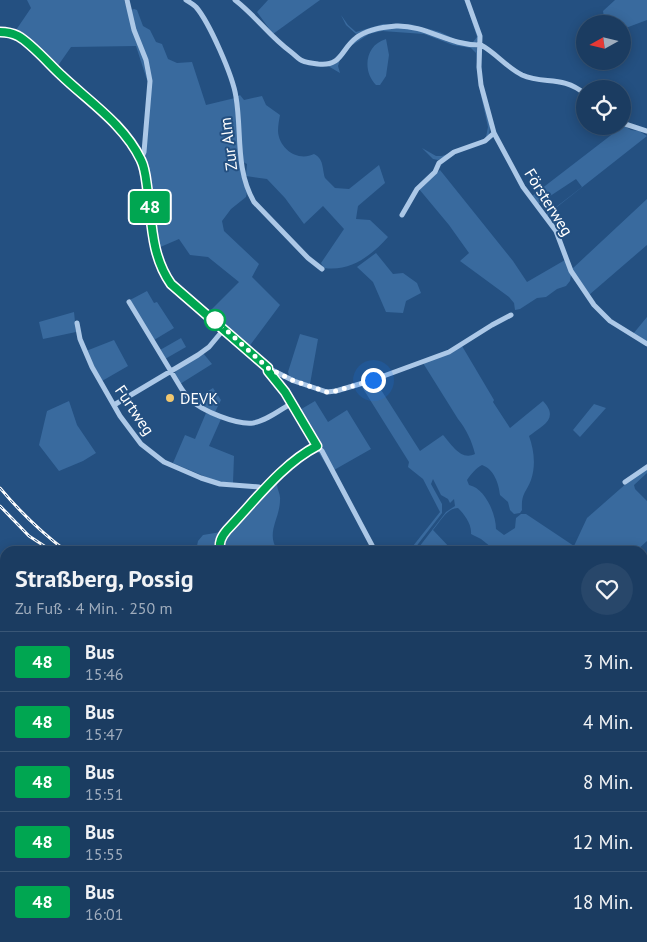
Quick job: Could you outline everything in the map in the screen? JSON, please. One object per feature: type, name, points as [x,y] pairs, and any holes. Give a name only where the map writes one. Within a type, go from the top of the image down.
[{"type":"street","points":[[127,0],[134,30],[146,60],[150,81],[144,152],[141,159]]},
{"type":"street","name":"Zur Alm","points":[[186,0],[194,5],[205,21],[219,48],[233,85],[236,97],[241,164],[254,202],[294,244],[322,269]]},
{"type":"street","points":[[235,0],[251,13],[276,41],[304,62],[326,65],[333,63],[356,38],[373,29],[396,26],[420,28],[460,44],[481,45],[511,69],[522,75],[566,83],[576,88]]},
{"type":"street","name":"Försterweg","points":[[467,0],[480,36],[479,67],[494,132],[523,186],[556,231],[571,271],[594,305],[610,321],[647,344]]},
{"type":"street","points":[[0,32],[8,32],[23,39],[112,120],[141,159],[145,172],[155,247],[162,269],[171,284],[268,368],[316,389],[327,392],[336,391],[370,381],[449,352],[511,315]]},
{"type":"street","points":[[631,126],[647,131]]},
{"type":"street","points":[[402,215],[417,189],[435,172],[439,163],[454,152],[485,141],[494,132]]},
{"type":"street","points":[[129,302],[170,372],[191,401],[198,406],[238,423],[251,423],[258,422],[292,403]]},
{"type":"street","name":"Furtweg","points":[[77,324],[85,352],[114,405],[141,444],[164,462],[220,484],[259,487],[264,491]]},
{"type":"street","points":[[114,405],[209,347],[224,329]]},
{"type":"street","points":[[268,368],[268,371],[292,403],[317,446],[322,451],[372,546]]},
{"type":"street","points":[[219,546],[222,536],[264,491],[298,458],[317,446]]},
{"type":"street","points":[[625,482],[647,467]]},
{"type":"shaded area","points":[[27,0],[124,0],[128,11],[137,10],[143,26],[150,30],[156,42],[162,44],[168,59],[177,63],[192,62],[206,105],[240,95],[244,100],[262,96],[266,105],[280,115],[278,131],[282,143],[290,152],[296,155],[308,156],[314,154],[320,158],[325,178],[335,188],[349,189],[379,165],[385,183],[358,206],[356,219],[370,220],[388,237],[367,256],[351,265],[334,269],[324,268],[321,263],[344,229],[323,206],[304,224],[285,198],[267,179],[246,176],[247,164],[243,162],[246,197],[231,209],[222,221],[224,231],[259,264],[252,277],[280,305],[248,348],[209,312],[239,282],[208,257],[190,255],[179,239],[158,248],[145,154],[150,86],[136,46],[71,47],[57,67],[16,30],[31,8]]},
{"type":"shaded area","points":[[268,0],[320,0],[273,34],[257,12]]},
{"type":"shaded area","points":[[465,0],[479,38],[477,42],[471,44],[458,42],[421,27],[440,32],[457,40],[473,42],[477,37]]},
{"type":"shaded area","points":[[615,0],[647,0],[647,20],[631,26],[631,15],[604,15],[603,11]]},
{"type":"shaded area","points":[[341,15],[356,32],[383,24],[395,24],[377,26],[356,34],[346,25]]},
{"type":"shaded area","points":[[397,27],[418,29],[448,42],[477,48],[479,81],[476,53],[471,48],[453,45],[424,34],[382,31],[369,34],[351,46],[340,60],[338,66],[340,73],[328,66],[337,62],[355,40],[363,34],[377,29]]},
{"type":"shaded area","points":[[386,39],[389,55],[386,76],[380,85],[376,85],[369,73],[368,59],[374,47]]},
{"type":"shaded area","points":[[479,82],[490,127],[489,135],[486,137],[488,127]]},
{"type":"shaded area","points":[[631,130],[639,131],[647,136],[548,214],[548,217],[547,214],[582,187],[576,179],[538,204],[532,196],[611,135],[631,135]]},
{"type":"shaded area","points":[[486,137],[477,143],[438,160],[433,159],[422,148],[436,156],[442,156]]},
{"type":"shaded area","points":[[440,170],[513,261],[527,282],[565,260],[571,275],[570,281],[566,286],[515,310],[514,303],[509,297],[460,261],[469,253],[419,189]]},
{"type":"shaded area","points":[[647,199],[647,245],[589,295],[572,269]]},
{"type":"shaded area","points":[[376,253],[393,274],[403,273],[417,283],[421,293],[406,301],[403,313],[386,312],[373,282],[357,267]]},
{"type":"shaded area","points":[[147,291],[154,303],[157,302],[174,328],[154,340],[130,300]]},
{"type":"shaded area","points":[[74,312],[76,332],[43,339],[39,322]]},
{"type":"shaded area","points":[[647,317],[647,343],[633,334]]},
{"type":"shaded area","points":[[300,334],[318,339],[310,384],[290,378],[288,372]]},
{"type":"shaded area","points":[[181,338],[186,347],[165,359],[160,350]]},
{"type":"shaded area","points":[[114,340],[128,366],[102,381],[86,351]]},
{"type":"shaded area","points":[[462,346],[494,400],[493,402],[510,428],[543,401],[548,407],[550,413],[547,422],[529,436],[533,452],[534,469],[523,496],[520,513],[514,514],[510,510],[508,502],[500,495],[495,477],[486,467],[480,466],[467,480],[469,485],[475,487],[485,496],[492,509],[496,529],[504,535],[515,528],[516,518],[521,514],[526,514],[574,546],[490,546],[471,534],[469,523],[458,508],[450,510],[433,530],[448,546],[420,546],[446,512],[455,506],[454,499],[450,503],[448,499],[441,495],[433,479],[431,484],[442,504],[442,513],[416,546],[413,546],[440,512],[423,479],[408,467],[409,462],[362,387],[376,382],[420,451],[443,435],[461,454],[470,456],[475,454],[466,431],[423,363]]},
{"type":"shaded area","points":[[203,353],[212,364],[180,384],[174,375],[176,371]]},
{"type":"shaded area","points":[[213,388],[221,400],[215,412],[193,401]]},
{"type":"shaded area","points":[[69,401],[77,425],[96,453],[83,461],[59,471],[39,445],[47,411]]},
{"type":"shaded area","points":[[315,401],[328,422],[347,410],[371,449],[334,470],[298,411]]},
{"type":"shaded area","points":[[594,404],[606,408],[580,437],[573,430]]},
{"type":"shaded area","points":[[206,413],[221,419],[209,446],[234,456],[233,483],[218,482],[173,463],[185,435],[195,439]]},
{"type":"shaded area","points":[[316,449],[318,449],[329,469],[319,453],[313,451],[292,464],[298,458]]},
{"type":"shaded area","points":[[647,469],[647,473],[634,485],[635,489],[647,501],[647,541],[642,546],[574,546],[587,518],[628,482]]},
{"type":"shaded area","points":[[282,475],[277,484],[280,497],[273,532],[275,546],[197,546],[198,541],[203,535],[221,532],[230,523],[238,520]]},
{"type":"railway","points":[[0,488],[31,521],[60,546]]},
{"type":"railway","points":[[0,506],[29,536],[44,546]]},
{"type":"bus line","name":"48","points":[[0,32],[8,32],[23,39],[112,120],[120,130],[141,159],[145,172],[155,247],[159,264],[164,274],[171,284],[215,320],[268,368],[268,371],[285,392],[317,446],[303,453],[286,468],[227,530],[222,536],[219,546]]},
{"type":"place","name":"DEVK","points":[[170,398]]},
{"type":"route","points":[[215,320],[268,368],[294,381],[327,392],[373,380]]}]
